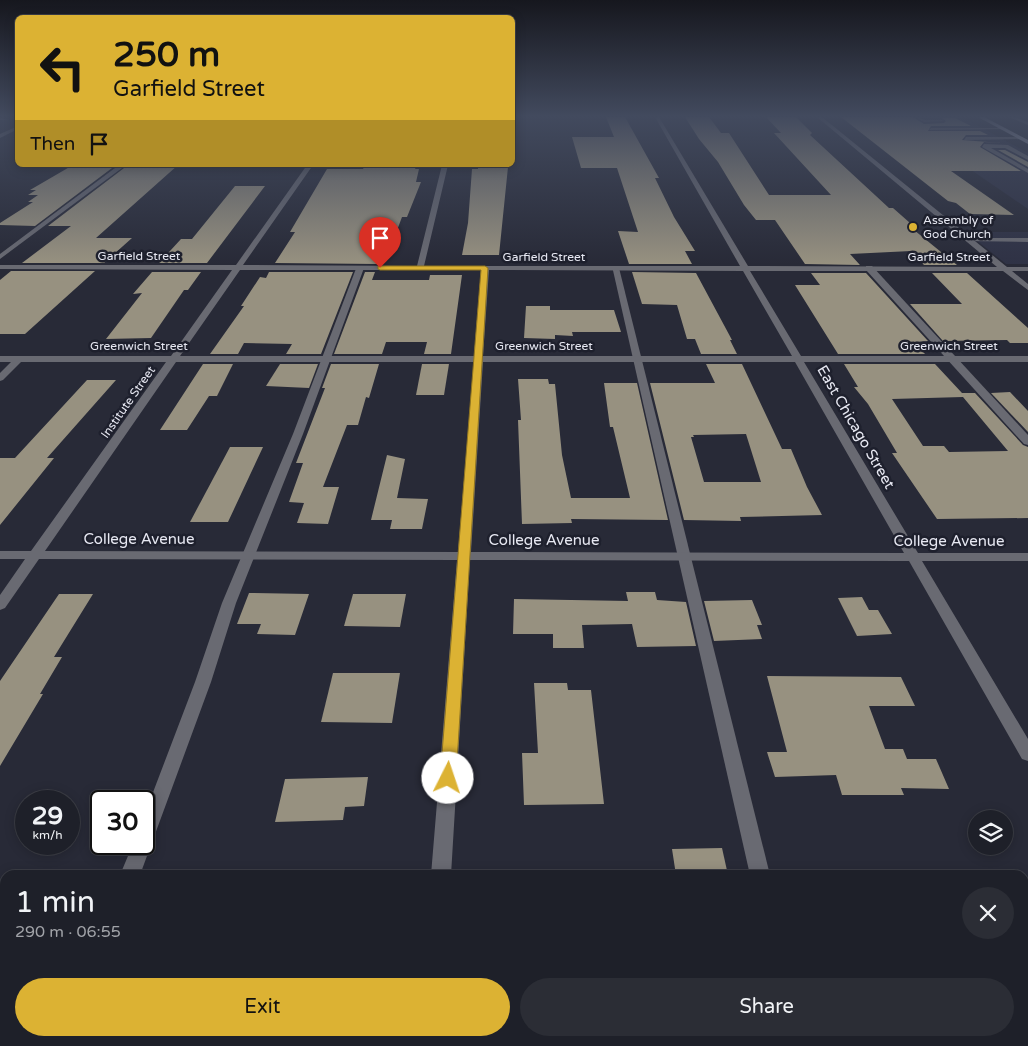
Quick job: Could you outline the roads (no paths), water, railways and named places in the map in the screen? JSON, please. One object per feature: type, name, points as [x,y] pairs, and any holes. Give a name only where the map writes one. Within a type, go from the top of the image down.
[{"type":"street","name":"East Chicago Street","points":[[685,166],[913,557],[1022,732],[1028,754]]},
{"type":"street","points":[[879,166],[1028,288]]},
{"type":"street","points":[[0,257],[120,167]]},
{"type":"street","name":"Institute Street","points":[[0,605],[309,167]]},
{"type":"street","points":[[420,268],[445,167]]},
{"type":"street","points":[[969,240],[1028,240]]},
{"type":"street","name":"Garfield Street","points":[[0,267],[1028,269]]},
{"type":"street","points":[[155,810],[203,682],[230,603],[250,556],[360,268]]},
{"type":"street","points":[[441,870],[485,268]]},
{"type":"street","points":[[615,268],[759,870]]},
{"type":"street","points":[[869,268],[1028,442]]},
{"type":"street","name":"Greenwich Street","points":[[0,358],[1028,359]]},
{"type":"street","points":[[0,378],[19,358]]},
{"type":"street","name":"College Avenue","points":[[0,556],[1028,557]]},
{"type":"street","points":[[132,870],[138,855]]},
{"type":"place","name":"Assembly of God Church","points":[[913,227]]}]
